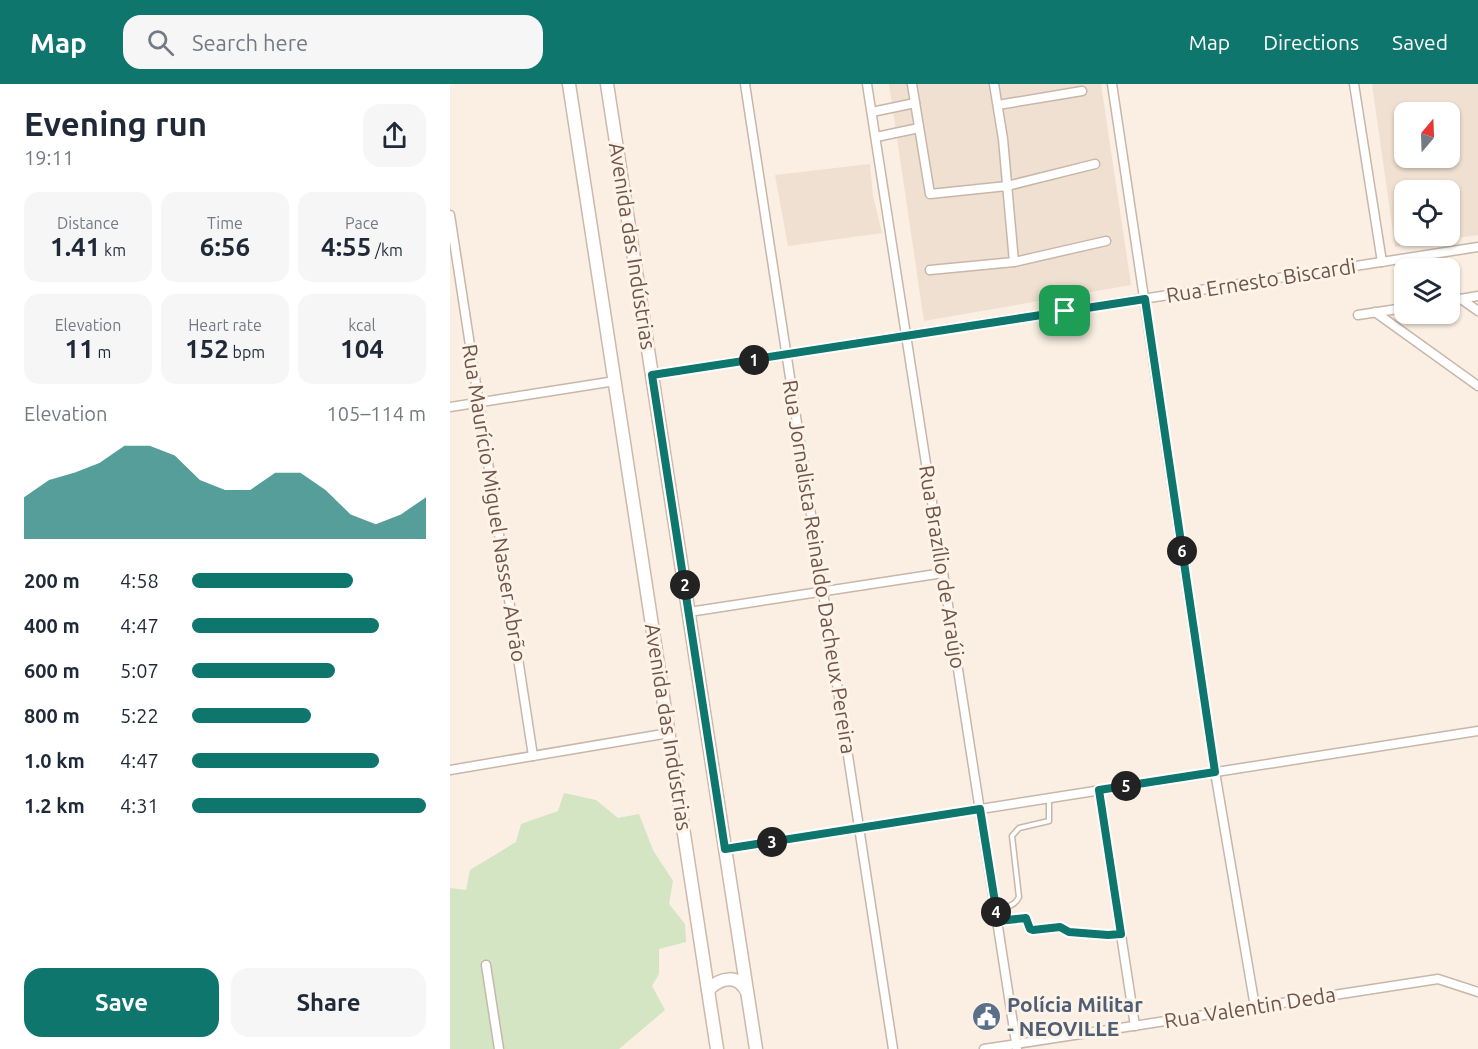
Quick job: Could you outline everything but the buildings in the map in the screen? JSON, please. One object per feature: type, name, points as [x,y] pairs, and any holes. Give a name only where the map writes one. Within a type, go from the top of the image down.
[{"type":"main road","name":"Avenida das Indústrias","points":[[569,84],[717,1049]]},
{"type":"main road","name":"Avenida das Indústrias","points":[[607,84],[756,1049]]},
{"type":"main road","points":[[708,990],[716,982],[724,979],[743,984],[748,993]]},
{"type":"street","name":"Rua Jornalista Reinaldo Dacheux Pereira","points":[[745,84],[893,1049]]},
{"type":"street","name":"Rua Brazílio de Araújo","points":[[867,84],[1016,1047]]},
{"type":"street","points":[[912,84],[930,194],[1007,186],[1095,164]]},
{"type":"street","points":[[994,84],[1014,262]]},
{"type":"street","points":[[1112,84],[1215,772],[1255,1007]]},
{"type":"street","points":[[1354,84],[1382,262]]},
{"type":"street","points":[[998,105],[1082,91]]},
{"type":"street","points":[[872,112],[915,104]]},
{"type":"street","points":[[876,137],[919,128]]},
{"type":"street","name":"Rua Maurício Miguel Nasser Abrão","points":[[450,215],[533,756]]},
{"type":"street","points":[[930,270],[1014,262],[1106,241]]},
{"type":"street","name":"Rua Ernesto Biscardi","points":[[652,375],[1478,247]]},
{"type":"street","points":[[1461,299],[1478,296]]},
{"type":"street","points":[[1461,299],[1478,311]]},
{"type":"street","points":[[1358,315],[1394,309]]},
{"type":"street","points":[[1375,312],[1478,386]]},
{"type":"street","points":[[450,407],[615,381]]},
{"type":"street","points":[[689,612],[943,573]]},
{"type":"street","points":[[725,849],[1478,731]]},
{"type":"street","points":[[450,770],[669,733]]},
{"type":"street","points":[[1099,790],[1135,1026]]},
{"type":"street","points":[[486,965],[499,1049]]},
{"type":"street","name":"Rua Valentin Deda","points":[[984,1049],[1016,1047],[1135,1026],[1438,979],[1478,992]]},
{"type":"lane","points":[[995,909],[1008,907],[1016,903],[1019,897],[1012,836],[1019,828],[1049,821],[1049,798]]},
{"type":"lane","points":[[998,921],[1026,918],[1030,929],[1033,930],[1060,927],[1069,932],[1121,934]]},
{"type":"shaded area","points":[[889,84],[1101,84],[1131,285],[924,321]]},
{"type":"shaded area","points":[[1372,84],[1478,84],[1478,235],[1460,238],[1460,180],[1394,180],[1394,240]]},
{"type":"shaded area","points":[[870,164],[873,196],[882,233],[788,246],[775,175]]},
{"type":"green space","points":[[564,793],[596,800],[618,818],[639,814],[653,850],[673,881],[669,904],[685,924],[686,942],[659,949],[659,974],[652,986],[665,1010],[619,1049],[450,1049],[450,888],[466,890],[470,870],[516,842],[521,824],[558,811]]},
{"type":"place","name":"Polícia Militar - NEOVILLE","points":[[986,1017]]},
{"type":"route","points":[[1145,299],[1215,772],[1099,790],[1121,934],[1069,932],[1060,927],[1033,930],[1030,929],[1026,918],[998,921],[980,809],[725,849],[652,375],[1065,311],[1145,299]]}]
